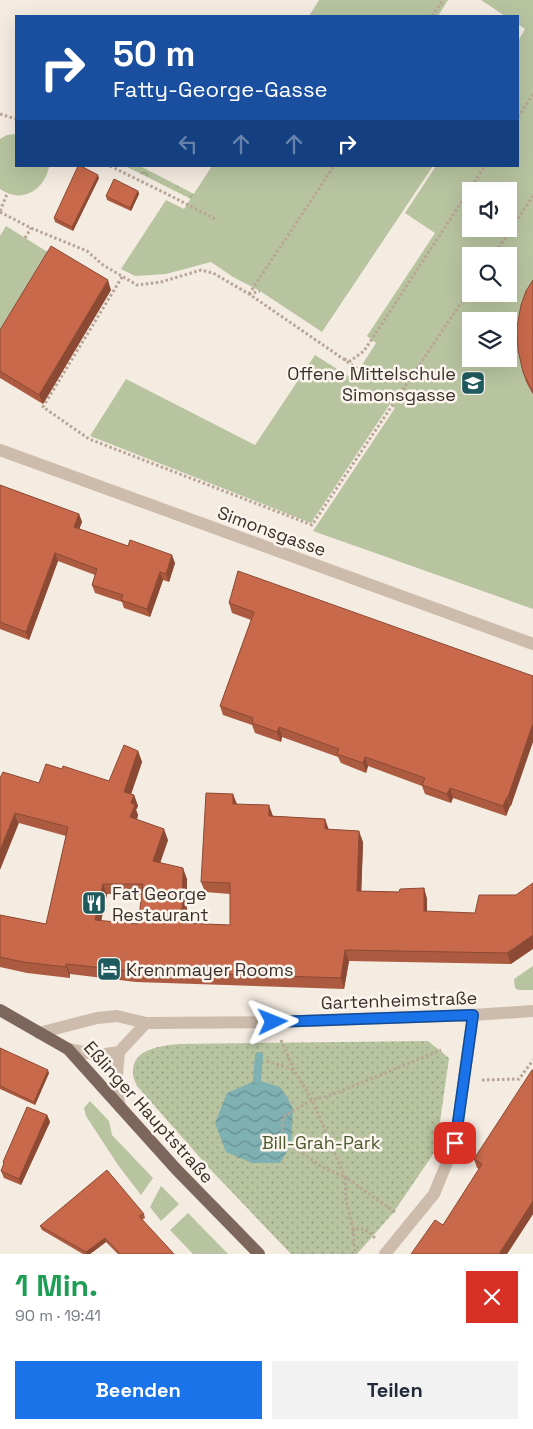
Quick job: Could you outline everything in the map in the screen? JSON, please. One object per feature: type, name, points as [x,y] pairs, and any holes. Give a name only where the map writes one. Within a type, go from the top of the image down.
[{"type":"main road","name":"Eßlinger Hauptstraße","points":[[0,1010],[68,1049],[176,1169],[259,1254]]},
{"type":"street","name":"Simonsgasse","points":[[0,450],[533,644]]},
{"type":"street","name":"Gartenheimstraße","points":[[39,1033],[97,1018],[118,1016],[146,1023],[273,1022],[533,1011]]},
{"type":"street","points":[[385,1254],[434,1194],[455,1143],[473,1015]]},
{"type":"street","points":[[120,1107],[116,1084],[120,1052],[146,1023]]},
{"type":"street","points":[[68,1049],[99,1055],[120,1052]]},
{"type":"path","points":[[433,15],[442,0]]},
{"type":"path","points":[[519,115],[533,94]]},
{"type":"path","points":[[0,114],[15,119]]},
{"type":"path","points":[[112,167],[215,220]]},
{"type":"path","points":[[248,294],[333,167]]},
{"type":"path","points":[[341,358],[350,361],[364,351],[484,167]]},
{"type":"path","points":[[7,194],[0,212],[31,228],[87,251],[103,265],[137,285],[161,282],[201,270],[213,273],[248,294],[371,378]]},
{"type":"path","points":[[499,247],[533,196]]},
{"type":"path","points":[[25,238],[31,228]]},
{"type":"path","points":[[122,277],[43,407],[89,439],[312,526],[462,301]]},
{"type":"path","points":[[248,294],[260,291]]},
{"type":"path","points":[[281,1040],[294,1070],[312,1100],[345,1177],[346,1200],[353,1229],[355,1254]]},
{"type":"path","points":[[396,1213],[345,1177],[322,1167],[282,1139],[283,1117],[312,1100],[331,1095],[441,1050]]},
{"type":"path","points":[[476,1081],[519,1079],[533,1060]]},
{"type":"path","points":[[267,1061],[294,1070]]},
{"type":"path","points":[[353,1229],[365,1229],[376,1239]]},
{"type":"green space","points":[[319,0],[448,0],[439,15],[310,15]]},
{"type":"green space","points":[[481,0],[533,0],[533,293],[526,382],[533,396],[533,609],[313,531],[395,408],[390,404],[311,523],[90,436],[126,379],[255,445],[315,355],[353,379],[376,343],[367,336],[435,233],[405,213],[435,167],[519,167],[519,39],[525,29],[519,25],[519,15],[504,15]]},
{"type":"green space","points":[[15,134],[15,167],[49,167],[42,183],[31,193],[16,195],[0,189],[0,139],[7,135]]},
{"type":"green space","points":[[127,167],[142,167],[194,194],[191,199]]},
{"type":"green space","points":[[211,167],[432,167],[322,332],[260,291],[233,277],[211,262],[166,274],[135,276],[121,269],[166,200],[184,209]]},
{"type":"green space","points":[[6,226],[54,256],[0,345],[0,236]]},
{"type":"green space","points":[[533,966],[533,990],[518,990],[515,988],[514,979]]},
{"type":"green space","name":"Bill-Grah-Park","points":[[428,1041],[449,1058],[436,1150],[393,1213],[357,1254],[291,1254],[210,1169],[137,1086],[133,1076],[134,1066],[142,1054],[155,1048],[178,1044]]},
{"type":"green space","points":[[90,1101],[109,1121],[112,1135],[153,1178],[141,1195],[118,1165],[86,1116],[84,1108]]},
{"type":"green space","points":[[161,1186],[179,1204],[161,1221],[150,1207]]},
{"type":"green space","points":[[188,1213],[228,1254],[193,1254],[170,1230]]},
{"type":"water","points":[[257,1080],[280,1087],[293,1109],[291,1145],[280,1163],[252,1163],[226,1152],[215,1123],[227,1093]]},
{"type":"building","points":[[78,167],[83,167],[98,175],[72,227],[54,218]]},
{"type":"building","points":[[114,179],[138,191],[130,208],[106,196]]},
{"type":"building","points":[[51,246],[108,280],[39,395],[0,371],[0,330]]},
{"type":"building","points":[[533,280],[533,393],[523,372],[518,350],[517,327],[526,291]]},
{"type":"building","points":[[0,485],[79,514],[74,527],[128,546],[130,540],[172,555],[166,574],[160,572],[147,609],[121,600],[123,595],[92,585],[97,569],[55,553],[26,632],[0,622]]},
{"type":"building","points":[[238,571],[533,676],[533,723],[508,797],[503,806],[450,788],[447,794],[422,785],[425,778],[365,757],[363,763],[337,754],[339,749],[279,727],[277,732],[252,723],[253,718],[220,706],[254,612],[229,603]]},
{"type":"building","points":[[124,745],[138,751],[124,792],[134,795],[131,803],[135,805],[130,817],[164,829],[153,861],[183,868],[182,923],[230,925],[230,883],[201,882],[206,793],[233,794],[233,804],[269,805],[269,816],[325,819],[325,829],[359,831],[357,891],[399,892],[400,889],[424,888],[424,911],[475,913],[479,895],[516,895],[533,883],[533,935],[507,953],[345,950],[341,978],[132,971],[66,964],[66,967],[0,957],[0,915],[46,924],[68,827],[15,813],[0,850],[0,778],[3,772],[39,783],[46,764],[62,769],[63,766],[109,781]],"holes":[[[103,884],[143,884],[138,924],[95,920]]]},
{"type":"building","points":[[0,1048],[48,1070],[34,1102],[0,1086]]},
{"type":"building","points":[[532,1070],[533,1201],[499,1254],[411,1254],[435,1220],[443,1225],[482,1164],[474,1159]]},
{"type":"building","points":[[27,1107],[47,1115],[19,1179],[1,1171],[3,1162]]},
{"type":"building","points":[[107,1170],[144,1214],[139,1216],[174,1254],[120,1254],[105,1238],[86,1252],[40,1226]]},
{"type":"waterway","points":[[257,1080],[259,1056]]},
{"type":"place","name":"Offene Mittelschule Simonsgasse","points":[[473,383]]},
{"type":"place","name":"Fat George Restaurant","points":[[94,903]]},
{"type":"place","name":"Krennmayer Rooms","points":[[109,969]]},
{"type":"route","points":[[273,1022],[473,1015],[455,1143]]}]
